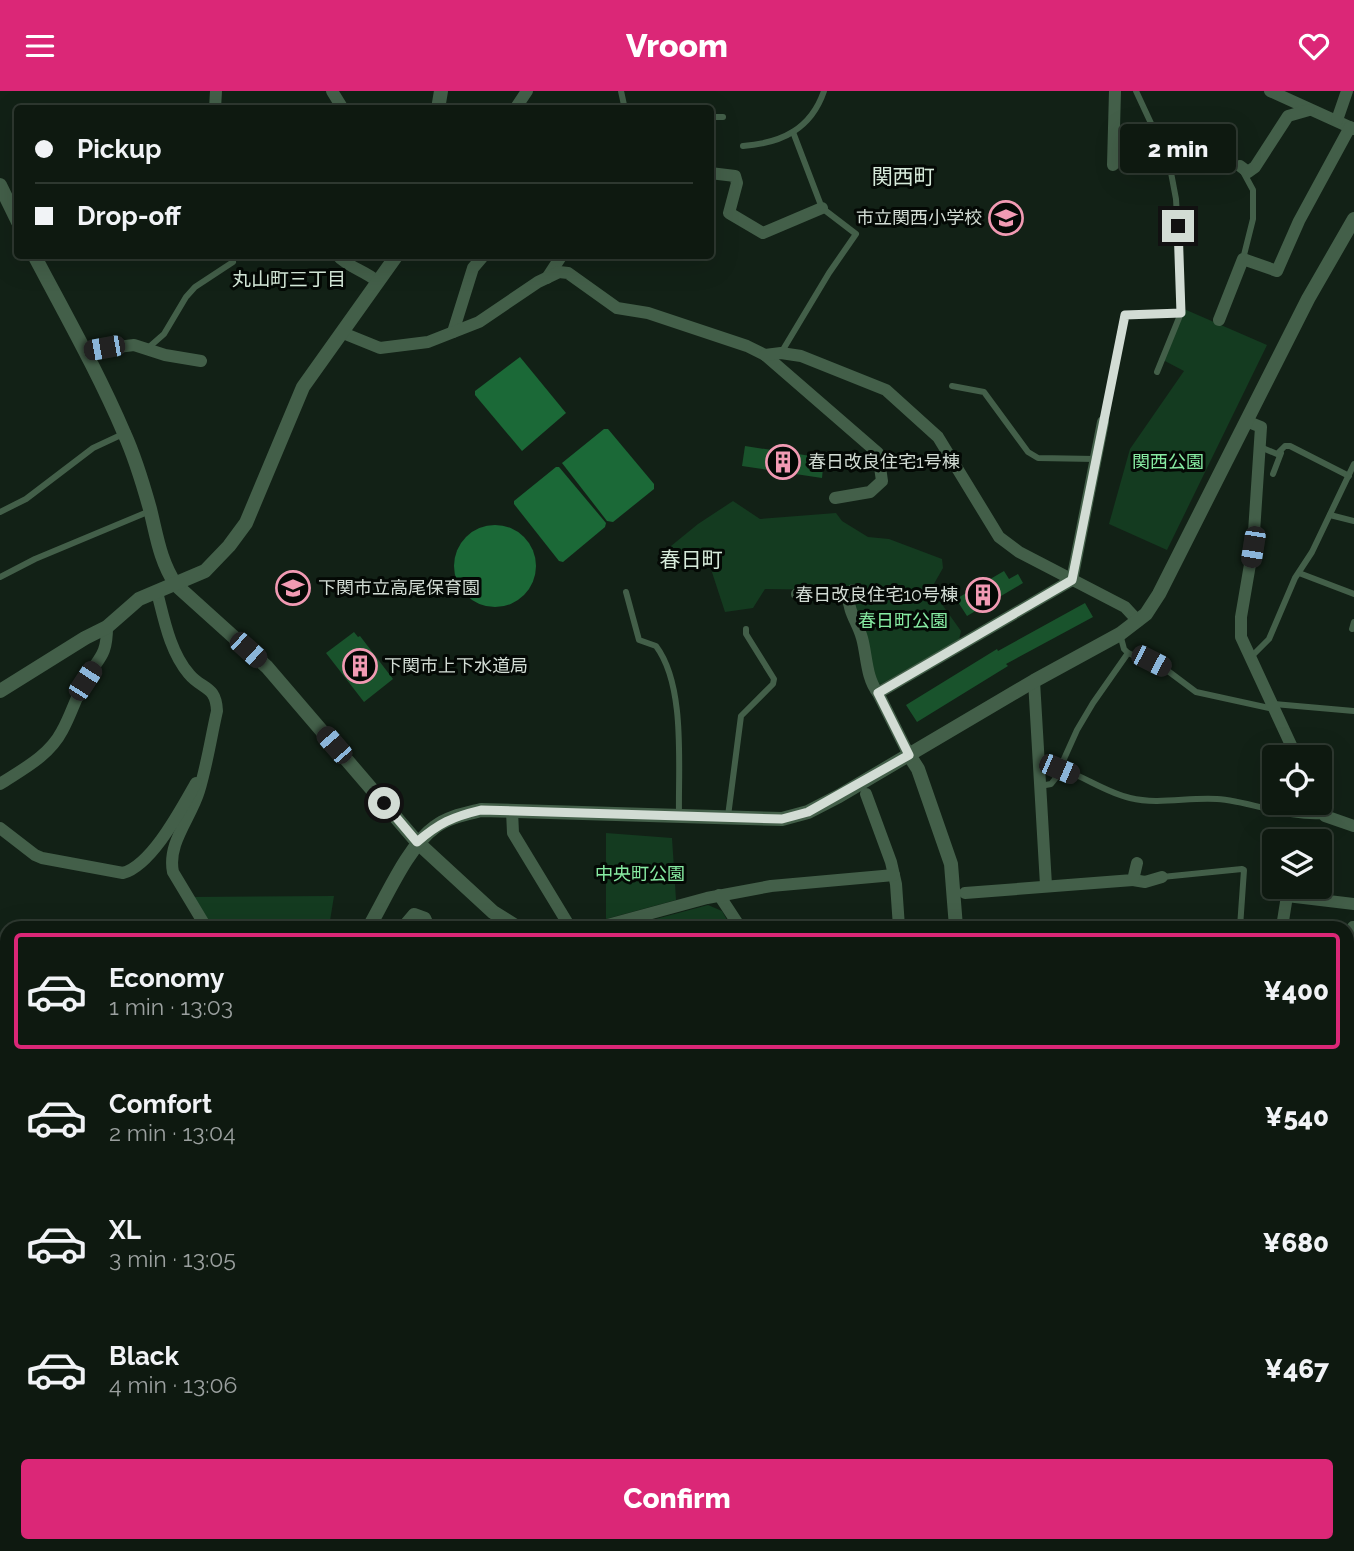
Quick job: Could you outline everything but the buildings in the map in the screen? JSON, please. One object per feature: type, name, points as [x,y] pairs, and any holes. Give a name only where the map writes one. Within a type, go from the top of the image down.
[{"type":"street","points":[[1113,165],[1115,91]]},
{"type":"street","points":[[1219,320],[1243,259],[1277,271],[1299,221],[1352,128],[1270,91]]},
{"type":"street","points":[[1337,120],[1348,91]]},
{"type":"street","points":[[1240,166],[1248,172],[1255,167],[1288,115],[1310,110]]},
{"type":"street","points":[[714,173],[735,176],[737,183],[729,213],[763,233],[822,208]]},
{"type":"street","points":[[0,185],[14,214]]},
{"type":"street","points":[[372,921],[417,842],[436,826],[455,816],[481,810],[728,818],[795,817],[839,796],[1034,681],[1120,634],[1146,614],[1158,594],[1318,280],[1352,226]]},
{"type":"street","points":[[36,259],[85,351],[124,433],[150,511],[165,569],[176,585],[267,667],[417,842],[493,912],[507,921]]},
{"type":"street","points":[[341,259],[348,265],[370,274],[378,282]]},
{"type":"street","points":[[0,691],[107,627],[139,599],[205,571],[246,523],[303,387],[394,259]]},
{"type":"street","points":[[453,332],[473,268],[481,259]]},
{"type":"street","points":[[547,278],[559,259]]},
{"type":"street","points":[[343,333],[380,348],[428,342],[480,322],[547,278],[559,272],[568,273],[617,308],[648,313],[747,346],[765,355],[878,453],[882,481],[870,492],[835,498]]},
{"type":"street","points":[[85,351],[134,345],[165,355],[201,361]]},
{"type":"street","points":[[765,355],[781,353],[817,361],[886,390],[939,437],[999,537],[1020,552],[1125,607],[1138,621]]},
{"type":"street","points":[[1246,421],[1261,428],[1253,547],[1240,628],[1241,637],[1291,745]]},
{"type":"street","points":[[878,693],[1072,580],[1103,422]]},
{"type":"street","points":[[157,592],[180,661],[192,678],[210,690],[216,700],[217,711],[204,768],[191,814],[172,850],[171,864],[173,872],[202,921]]},
{"type":"street","points":[[797,594],[851,592],[848,608],[861,636],[872,685],[918,769],[951,865],[956,921]]},
{"type":"street","points":[[0,784],[31,765],[50,748],[61,733],[85,681],[107,647],[107,627]]},
{"type":"street","points":[[1034,681],[1046,885]]},
{"type":"street","points":[[0,828],[42,858],[123,873],[144,860],[178,814],[204,768]]},
{"type":"street","points":[[866,794],[894,875],[898,921]]},
{"type":"street","points":[[512,811],[513,833],[566,921]]},
{"type":"street","points":[[1325,816],[1354,826]]},
{"type":"street","points":[[1133,880],[1137,863]]},
{"type":"street","points":[[622,921],[719,895],[771,886],[894,875]]},
{"type":"street","points":[[965,893],[1046,885],[1133,880],[1144,882],[1162,877]]},
{"type":"street","points":[[719,895],[736,921]]},
{"type":"street","points":[[1284,921],[1287,897],[1354,904]]},
{"type":"street","points":[[408,921],[414,914],[426,921]]},
{"type":"lane","points":[[743,146],[762,145],[793,132],[811,118],[824,91]]},
{"type":"lane","points":[[1136,91],[1169,162],[1176,198],[1181,313],[1157,372]]},
{"type":"lane","points":[[714,117],[723,117]]},
{"type":"lane","points":[[781,353],[856,234],[822,208],[793,132]]},
{"type":"lane","points":[[1201,136],[1240,166],[1253,190],[1253,219],[1243,259]]},
{"type":"lane","points":[[148,348],[164,334],[195,287],[233,262]]},
{"type":"lane","points":[[1103,422],[1125,315],[1181,313]]},
{"type":"lane","points":[[952,386],[984,392],[1028,452],[1038,459],[1097,459]]},
{"type":"lane","points":[[0,512],[26,499],[93,448],[124,433]]},
{"type":"lane","points":[[1258,446],[1280,453]]},
{"type":"lane","points":[[1273,474],[1280,453],[1285,446],[1290,446],[1349,476]]},
{"type":"lane","points":[[1251,657],[1269,639],[1298,573],[1312,552],[1354,464]]},
{"type":"lane","points":[[0,577],[35,558],[150,511]]},
{"type":"lane","points":[[1330,515],[1354,521]]},
{"type":"lane","points":[[1298,573],[1354,594]]},
{"type":"lane","points":[[626,592],[639,640],[659,649],[668,669],[678,712],[679,816]]},
{"type":"lane","points":[[728,818],[741,716],[774,684],[774,679],[746,635],[746,629]]},
{"type":"lane","points":[[1120,634],[1124,649],[1128,653],[1164,668],[1196,692],[1275,707],[1354,711]]},
{"type":"lane","points":[[1040,786],[1051,784],[1093,702],[1128,653]]},
{"type":"lane","points":[[1039,765],[1059,769],[1130,798],[1158,801],[1219,799],[1315,817],[1325,816]]},
{"type":"lane","points":[[1162,877],[1244,870],[1240,921]]},
{"type":"green space","name":"関西公園","points":[[1184,309],[1267,345],[1167,550],[1109,524],[1130,449],[1184,371],[1163,360]]},
{"type":"green space","name":"春日町公園","points":[[733,501],[760,519],[836,513],[842,521],[868,537],[889,539],[942,559],[943,568],[931,589],[961,631],[959,640],[881,684],[876,683],[844,590],[765,589],[753,608],[725,612],[706,554],[671,557],[671,546]]},
{"type":"green space","name":"中央町公園","points":[[606,833],[672,838],[676,900],[606,919]]},
{"type":"green space","points":[[334,896],[330,921],[206,921],[192,897]]},
{"type":"green space","points":[[708,905],[722,911],[728,921],[648,921]]},
{"type":"shaded area","points":[[520,357],[566,413],[522,451],[475,395],[475,391]]},
{"type":"shaded area","points":[[604,429],[608,429],[654,484],[654,489],[613,522],[607,521],[562,463]]},
{"type":"shaded area","points":[[559,467],[606,523],[605,527],[563,562],[559,561],[514,504],[514,501]]},
{"type":"shaded area","points":[[495,525],[511,528],[524,537],[533,550],[536,566],[533,582],[524,595],[511,604],[495,607],[479,604],[466,595],[457,582],[454,566],[457,550],[466,537],[479,528]]},
{"type":"place","name":"市立関西小学校","points":[[1006,218]]},
{"type":"place","name":"春日改良住宅1号棟","points":[[783,462]]},
{"type":"place","name":"下関市立高尾保育園","points":[[293,588]]},
{"type":"place","name":"春日改良住宅10号棟","points":[[983,595]]},
{"type":"place","name":"下関市上下水道局","points":[[360,666]]},
{"type":"district","name":"関西町","points":[[903,177]]},
{"type":"district","name":"丸山町三丁目","points":[[289,279]]},
{"type":"district","name":"春日町","points":[[691,560]]},
{"type":"route","points":[[384,803],[417,842],[436,826],[455,816],[481,810],[782,819],[808,812],[909,755],[878,693],[1072,580],[1125,315],[1181,313],[1178,226]]}]
